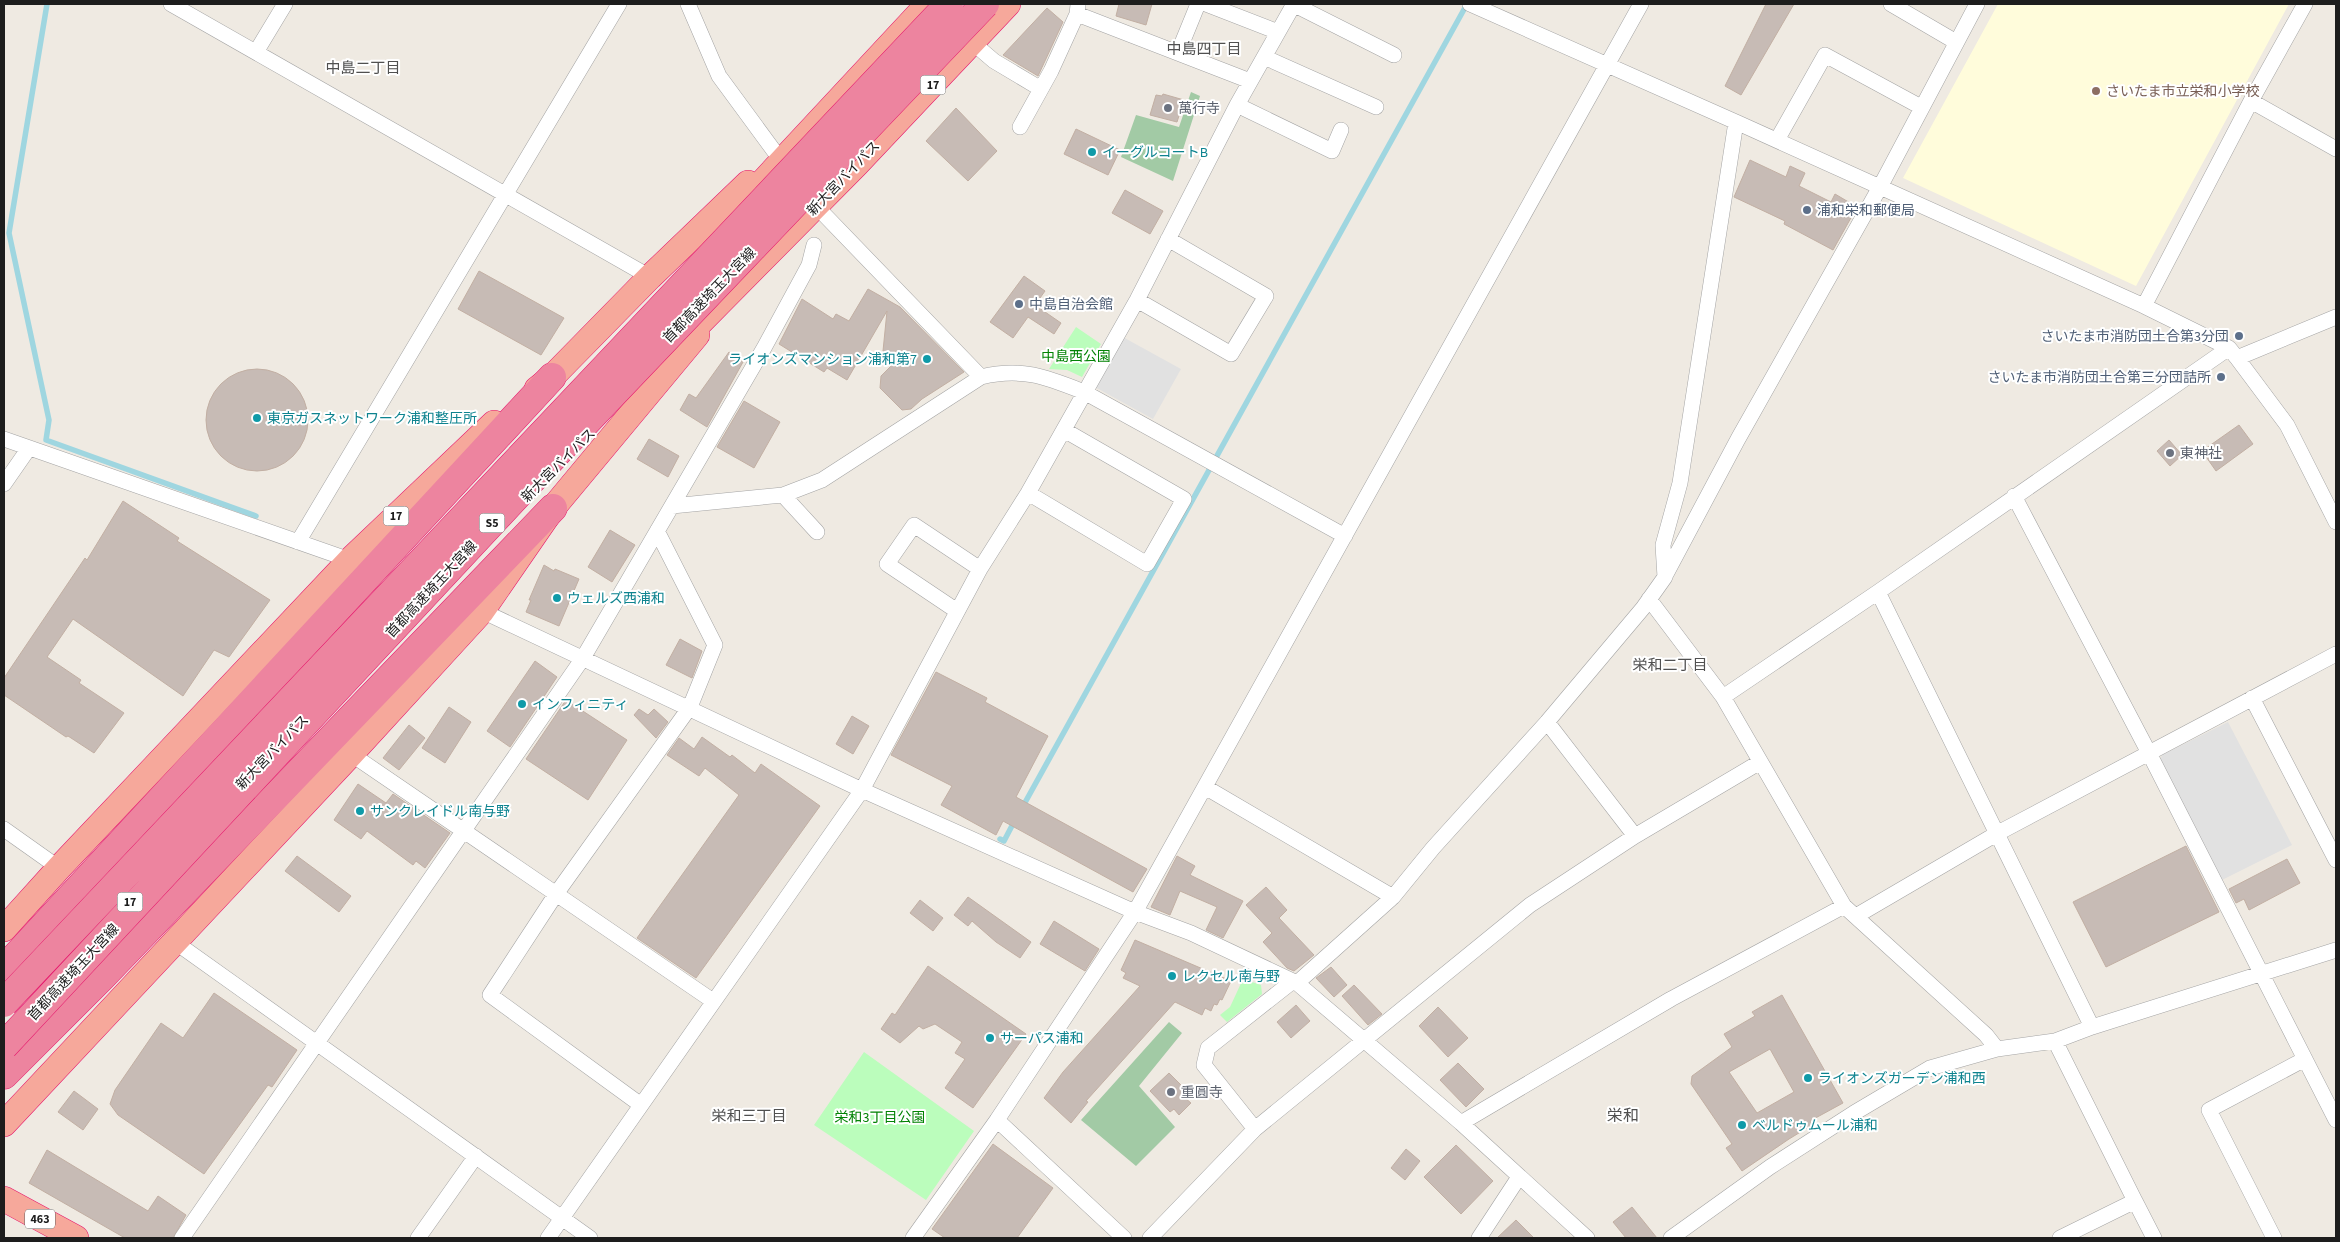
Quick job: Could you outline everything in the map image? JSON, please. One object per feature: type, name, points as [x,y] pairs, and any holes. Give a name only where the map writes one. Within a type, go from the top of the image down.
[{"type":"highway","name":"新大宮バイパス","points":[[4,1011],[242,756],[812,127],[928,4]]},
{"type":"highway","name":"首都高速埼玉大宮線","points":[[4,1003],[949,4]]},
{"type":"highway","name":"首都高速埼玉大宮線","points":[[4,1046],[555,455],[986,4]]},
{"type":"highway","name":"新大宮バイパス","points":[[4,1035],[256,768],[816,206],[1008,4]]},
{"type":"highway","name":"17","points":[[4,929],[59,868],[350,560],[486,430],[552,377],[650,276],[777,155],[812,127]]},
{"type":"highway","name":"17","points":[[4,1124],[351,754],[482,611],[553,508],[747,276]]},
{"type":"highway","points":[[4,969],[552,377]]},
{"type":"highway","points":[[4,1075],[102,977],[553,508]]},
{"type":"highway","name":"463","points":[[4,1199],[76,1238]]},
{"type":"street","points":[[171,4],[650,276]]},
{"type":"street","points":[[256,52],[284,4]]},
{"type":"street","points":[[298,542],[619,4]]},
{"type":"street","points":[[688,4],[719,76],[777,155]]},
{"type":"street","points":[[1178,53],[1198,4]]},
{"type":"street","points":[[1206,4],[1278,32]]},
{"type":"street","points":[[548,1238],[862,790],[980,569],[1028,493],[1137,300],[1237,105],[1294,4],[1394,55]]},
{"type":"street","points":[[1470,4],[2144,306],[2233,353],[2287,425],[2336,522]]},
{"type":"street","points":[[913,1238],[997,1120],[1135,912],[1641,4]]},
{"type":"street","points":[[1891,4],[1956,42]]},
{"type":"street","points":[[1255,1130],[1204,1066],[1208,1048],[1295,982],[1393,896],[1433,848],[1547,722],[1649,599],[1665,577],[1743,431],[1880,187],[1977,4]]},
{"type":"street","points":[[2144,306],[2305,4]]},
{"type":"street","points":[[1020,127],[1052,71],[1078,9],[1178,53],[1250,81]]},
{"type":"street","points":[[973,43],[994,61],[1041,89]]},
{"type":"street","points":[[1777,140],[1825,55],[1921,107]]},
{"type":"street","points":[[1264,57],[1376,107]]},
{"type":"street","points":[[2252,101],[2336,149]]},
{"type":"street","points":[[1237,105],[1332,151],[1341,130]]},
{"type":"street","points":[[1665,577],[1664,545],[1680,483],[1736,122]]},
{"type":"street","points":[[816,206],[981,377]]},
{"type":"street","points":[[1137,300],[1231,354],[1266,296],[1168,239]]},
{"type":"street","points":[[182,1238],[318,1044],[583,658],[764,348],[809,265],[814,245]]},
{"type":"street","points":[[1723,697],[1878,592],[2014,496],[2233,353],[2336,318]]},
{"type":"street","points":[[672,506],[782,495],[822,480],[981,377],[1003,372],[1042,375],[1084,392],[1345,536]]},
{"type":"street","points":[[1028,493],[1147,564],[1184,499],[1064,430]]},
{"type":"street","points":[[4,439],[350,560]]},
{"type":"street","points":[[4,484],[29,448]]},
{"type":"street","points":[[782,495],[817,532]]},
{"type":"street","points":[[2014,496],[2149,753],[2305,1059],[2330,1092],[2336,1120]]},
{"type":"street","points":[[957,611],[887,564],[914,525],[980,569]]},
{"type":"street","points":[[641,1105],[490,995],[556,894],[690,707],[715,645],[657,531]]},
{"type":"street","points":[[1878,592],[2092,1027]]},
{"type":"street","points":[[1649,599],[1723,697],[1844,906],[1986,1035],[1997,1049]]},
{"type":"street","points":[[482,611],[690,707],[862,790],[1135,912],[1192,933],[1295,982],[1461,1123],[1587,1238]]},
{"type":"street","points":[[1856,916],[1998,833],[2336,654]]},
{"type":"street","points":[[2252,698],[2336,860]]},
{"type":"street","points":[[1547,722],[1635,836]]},
{"type":"street","points":[[351,754],[713,1001]]},
{"type":"street","points":[[1150,1238],[1255,1130],[1530,905],[1635,836],[1760,762]]},
{"type":"street","points":[[1205,787],[1393,896]]},
{"type":"street","points":[[4,829],[59,868]]},
{"type":"street","points":[[1461,1123],[1671,999],[1844,906]]},
{"type":"street","points":[[174,942],[590,1238]]},
{"type":"street","points":[[1670,1238],[1770,1166],[1930,1068],[1997,1049],[2055,1041],[2092,1027],[2336,950]]},
{"type":"street","points":[[2055,1041],[2154,1238]]},
{"type":"street","points":[[2274,1238],[2209,1110],[2305,1059]]},
{"type":"street","points":[[997,1120],[1124,1238]]},
{"type":"street","points":[[418,1238],[476,1156]]},
{"type":"street","points":[[1479,1238],[1519,1177]]},
{"type":"street","points":[[2060,1238],[2135,1201]]},
{"type":"shaded area","name":"さいたま市立栄和小学校","points":[[1998,4],[2289,4],[2136,286],[1903,178]]},
{"type":"shaded area","points":[[1121,336],[1181,369],[1153,419],[1093,386]]},
{"type":"shaded area","points":[[2228,722],[2292,845],[2220,881],[2159,765],[2162,755]]},
{"type":"green space","points":[[1191,92],[1200,96],[1173,181],[1121,157],[1136,115],[1179,127]]},
{"type":"green space","name":"中島西公園","points":[[1076,327],[1101,344],[1082,377],[1067,370],[1049,369]]},
{"type":"green space","points":[[1243,979],[1261,985],[1262,994],[1227,1022],[1220,1015],[1230,1007]]},
{"type":"green space","points":[[1169,1022],[1182,1033],[1139,1086],[1175,1127],[1136,1166],[1081,1120]]},
{"type":"green space","name":"栄和3丁目公園","points":[[864,1052],[974,1131],[926,1200],[814,1125]]},
{"type":"building","points":[[1119,4],[1152,4],[1146,25],[1116,16]]},
{"type":"building","points":[[1766,4],[1794,4],[1741,95],[1725,86]]},
{"type":"building","points":[[1047,8],[1063,22],[1038,76],[1003,55]]},
{"type":"building","points":[[1163,94],[1184,100],[1177,122],[1150,115],[1156,95],[1162,96]]},
{"type":"building","points":[[956,108],[997,151],[968,181],[926,141]]},
{"type":"building","name":"イーグルコートB","points":[[1076,129],[1120,150],[1108,175],[1064,154]]},
{"type":"building","points":[[1750,160],[1786,177],[1790,166],[1805,173],[1799,186],[1831,202],[1835,194],[1857,207],[1833,250],[1784,224],[1785,221],[1734,197]]},
{"type":"building","points":[[1125,190],[1163,211],[1150,234],[1112,213]]},
{"type":"building","points":[[479,271],[564,318],[541,355],[458,309]]},
{"type":"building","points":[[1024,276],[1045,291],[1035,305],[1061,323],[1054,334],[1028,317],[1013,338],[990,322]]},
{"type":"building","points":[[868,289],[900,307],[964,372],[922,399],[911,409],[902,410],[880,388],[881,376],[894,363],[883,351],[887,311],[847,380],[827,368],[824,372],[779,344],[802,299],[833,319],[836,314],[849,321]]},
{"type":"building","points":[[729,352],[743,362],[707,427],[680,410],[689,394],[696,398]]},
{"type":"building","name":"東京ガスネットワーク浦和整圧所","points":[[257,369],[277,373],[293,384],[304,400],[308,420],[304,440],[293,456],[277,467],[257,471],[237,467],[221,456],[210,440],[206,420],[210,400],[221,384],[237,373]]},
{"type":"building","points":[[744,401],[780,422],[754,468],[717,447]]},
{"type":"building","points":[[2239,425],[2253,444],[2216,471],[2202,451]]},
{"type":"building","points":[[649,439],[679,456],[668,477],[637,459]]},
{"type":"building","name":"東神社","points":[[2169,440],[2182,455],[2170,466],[2157,451]]},
{"type":"building","points":[[123,501],[179,538],[177,541],[270,600],[229,657],[214,650],[183,696],[73,619],[47,657],[81,680],[79,683],[124,713],[94,753],[68,736],[66,737],[4,695],[4,678],[85,558],[87,560]]},
{"type":"building","points":[[610,530],[635,545],[612,582],[588,567]]},
{"type":"building","name":"ウェルズ西浦和","points":[[544,565],[554,571],[555,569],[579,579],[559,626],[526,612]]},
{"type":"building","points":[[680,639],[702,651],[692,678],[666,665]]},
{"type":"building","name":"インフィニティ","points":[[535,661],[557,677],[510,747],[487,731]]},
{"type":"building","points":[[936,672],[987,698],[985,702],[1048,736],[1016,797],[1147,869],[1133,892],[1003,821],[996,835],[941,805],[952,786],[891,755]]},
{"type":"building","points":[[566,700],[627,740],[588,800],[526,759]]},
{"type":"building","points":[[449,707],[471,722],[445,763],[422,748]]},
{"type":"building","points":[[639,709],[648,715],[654,709],[668,722],[656,738],[634,715]]},
{"type":"building","points":[[852,716],[869,726],[853,754],[836,744]]},
{"type":"building","points":[[409,725],[425,738],[399,770],[383,758]]},
{"type":"building","points":[[702,737],[730,757],[732,755],[755,773],[761,764],[820,806],[696,978],[637,938],[739,795],[705,768],[699,776],[667,755],[679,738],[694,749]]},
{"type":"building","points":[[358,784],[386,803],[393,794],[450,833],[425,868],[416,861],[413,865],[367,831],[361,839],[334,820]]},
{"type":"building","points":[[2186,846],[2219,912],[2106,967],[2073,902]]},
{"type":"building","points":[[297,856],[351,896],[339,912],[285,871]]},
{"type":"building","points":[[1177,856],[1195,866],[1190,875],[1243,901],[1223,938],[1206,930],[1217,907],[1180,891],[1170,915],[1151,907]]},
{"type":"building","points":[[2287,859],[2300,883],[2249,910],[2244,899],[2236,903],[2229,889]]},
{"type":"building","points":[[1266,887],[1287,910],[1279,918],[1314,955],[1294,971],[1287,968],[1263,942],[1272,933],[1246,905]]},
{"type":"building","points":[[968,897],[1031,942],[1020,958],[996,942],[972,921],[968,926],[954,915]]},
{"type":"building","points":[[920,900],[943,918],[933,931],[910,913]]},
{"type":"building","points":[[1054,921],[1099,949],[1085,971],[1040,944]]},
{"type":"building","points":[[1135,940],[1231,981],[1222,1000],[1220,999],[1217,1005],[1214,1004],[1211,1011],[1205,1008],[1202,1015],[1175,1002],[1086,1101],[1088,1102],[1071,1123],[1044,1098],[1063,1072],[1140,986],[1123,978],[1126,973],[1121,970]]},
{"type":"building","name":"サーパス浦和","points":[[928,966],[1026,1034],[973,1108],[945,1088],[965,1059],[955,1053],[962,1042],[935,1024],[923,1029],[919,1026],[900,1043],[881,1029],[892,1013],[895,1015]]},
{"type":"building","points":[[1331,967],[1347,985],[1334,997],[1316,978]]},
{"type":"building","points":[[1354,985],[1382,1014],[1368,1025],[1342,996]]},
{"type":"building","points":[[214,993],[297,1050],[272,1087],[268,1085],[204,1174],[118,1115],[110,1104],[115,1090],[161,1023],[183,1038]]},
{"type":"building","points":[[1782,995],[1843,1103],[1810,1121],[1812,1125],[1742,1171],[1726,1148],[1732,1144],[1691,1084],[1692,1076],[1732,1047],[1724,1034],[1755,1016],[1752,1012]],"holes":[[[1770,1049],[1794,1092],[1757,1113],[1729,1072]]]},
{"type":"building","points":[[1296,1005],[1310,1021],[1291,1038],[1277,1022]]},
{"type":"building","points":[[1438,1007],[1468,1038],[1448,1057],[1419,1026]]},
{"type":"building","points":[[1458,1063],[1484,1089],[1466,1107],[1440,1080]]},
{"type":"building","points":[[1169,1073],[1190,1094],[1185,1098],[1191,1103],[1179,1115],[1174,1109],[1170,1112],[1150,1091]]},
{"type":"building","points":[[74,1091],[98,1109],[83,1130],[58,1112]]},
{"type":"building","points":[[993,1144],[1053,1188],[1017,1238],[945,1238],[932,1229]]},
{"type":"building","points":[[1456,1145],[1493,1181],[1461,1214],[1424,1177]]},
{"type":"building","points":[[1406,1149],[1420,1161],[1405,1180],[1391,1168]]},
{"type":"building","points":[[47,1150],[148,1211],[158,1196],[186,1215],[173,1238],[125,1238],[29,1183]]},
{"type":"building","points":[[1632,1207],[1657,1238],[1626,1238],[1613,1222]]},
{"type":"building","points":[[1516,1220],[1534,1238],[1497,1238]]},
{"type":"waterway","points":[[47,4],[9,233],[49,420],[46,440],[256,516]]},
{"type":"waterway","points":[[1022,808],[1467,4]]},
{"type":"waterway","points":[[1000,839],[1004,841],[1015,820]]},
{"type":"place","name":"さいたま市立栄和小学校","points":[[2096,91]]},
{"type":"place","name":"萬行寺","points":[[1168,108]]},
{"type":"place","name":"イーグルコートB","points":[[1092,152]]},
{"type":"place","name":"浦和栄和郵便局","points":[[1807,210]]},
{"type":"place","name":"中島自治会館","points":[[1019,304]]},
{"type":"place","name":"さいたま市消防団土合第3分団","points":[[2239,336]]},
{"type":"place","name":"ライオンズマンション浦和第7","points":[[927,359]]},
{"type":"place","name":"さいたま市消防団土合第三分団詰所","points":[[2221,377]]},
{"type":"place","name":"東京ガスネットワーク浦和整圧所","points":[[257,418]]},
{"type":"place","name":"東神社","points":[[2170,453]]},
{"type":"place","name":"ウェルズ西浦和","points":[[557,598]]},
{"type":"place","name":"インフィニティ","points":[[522,704]]},
{"type":"place","name":"サンクレイドル南与野","points":[[360,811]]},
{"type":"place","name":"レクセル南与野","points":[[1172,976]]},
{"type":"place","name":"サーパス浦和","points":[[990,1038]]},
{"type":"place","name":"ライオンズガーデン浦和西","points":[[1808,1078]]},
{"type":"place","name":"重圓寺","points":[[1171,1092]]},
{"type":"place","name":"ベルドゥムール浦和","points":[[1742,1125]]},
{"type":"district","name":"中島四丁目","points":[[1204,49]]},
{"type":"district","name":"中島二丁目","points":[[363,68]]},
{"type":"district","name":"栄和二丁目","points":[[1670,665]]},
{"type":"district","name":"栄和","points":[[1623,1115]]},
{"type":"district","name":"栄和三丁目","points":[[749,1116]]}]
